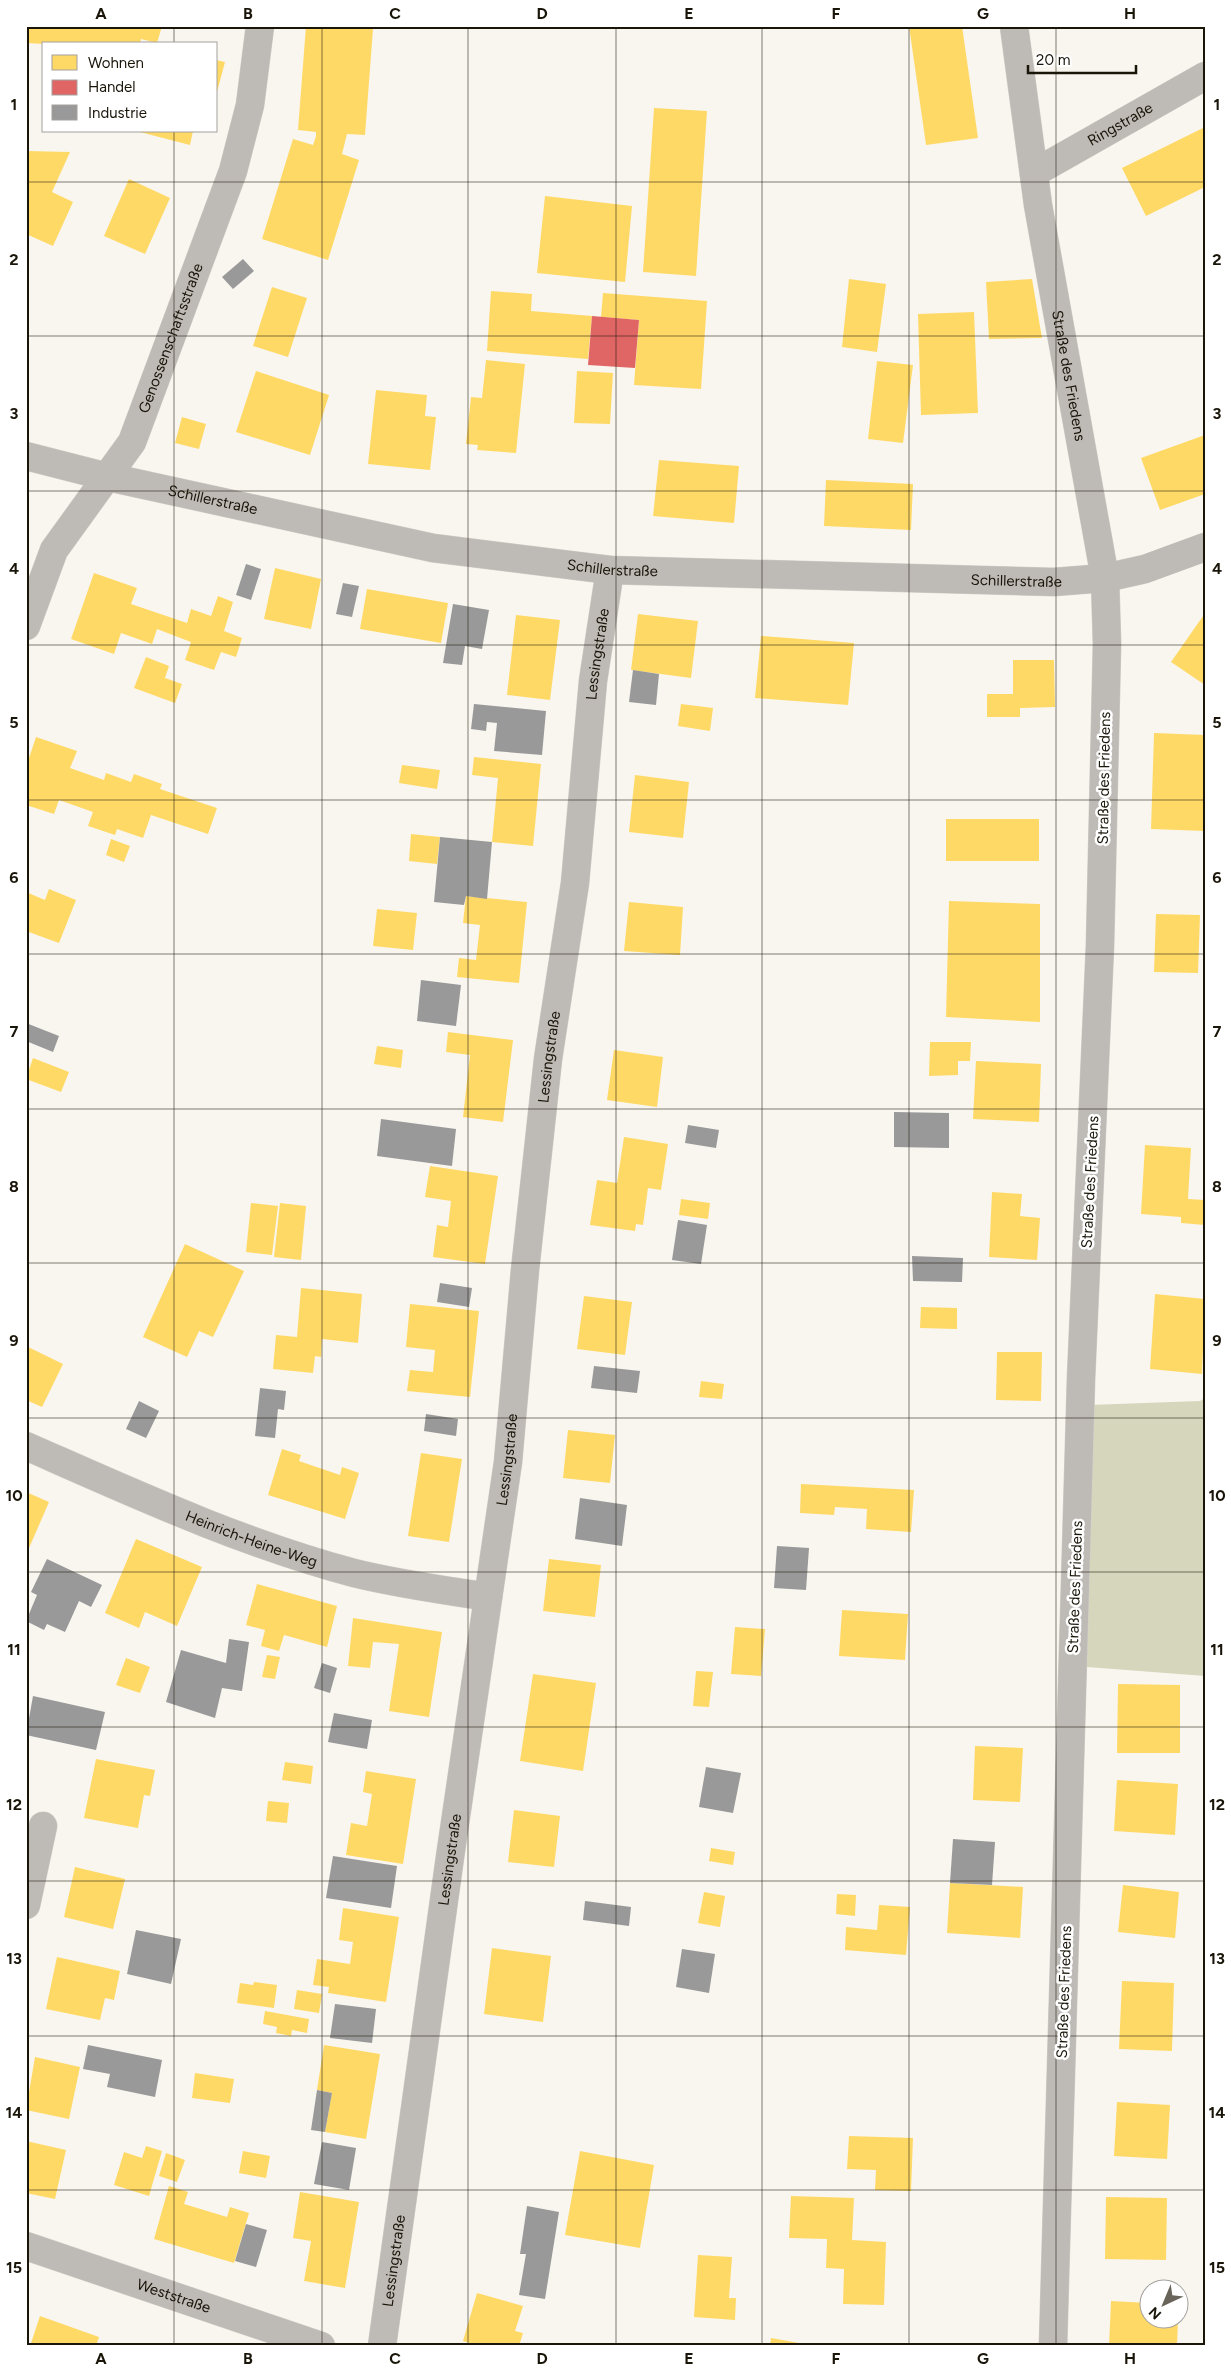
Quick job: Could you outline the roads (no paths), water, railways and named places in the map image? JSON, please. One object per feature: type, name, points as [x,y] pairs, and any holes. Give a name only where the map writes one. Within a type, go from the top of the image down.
[{"type":"street","name":"Genossenschaftsstraße","points":[[26,626],[54,550],[132,442],[232,171],[250,105],[260,26]]},
{"type":"street","name":"Straße des Friedens","points":[[1014,26],[1034,173],[1059,327],[1105,578],[1108,644],[1100,944],[1080,1389],[1053,2346]]},
{"type":"street","name":"Ringstraße","points":[[1034,173],[1205,76]]},
{"type":"street","name":"Schillerstraße","points":[[26,456],[433,548],[610,570],[1054,582],[1105,578],[1145,569],[1205,547]]},
{"type":"street","name":"Lessingstraße","points":[[382,2346],[508,1462],[525,1270],[548,1059],[575,883],[593,681],[610,570]]},
{"type":"street","name":"Heinrich-Heine-Weg","points":[[26,1446],[194,1518],[316,1561],[396,1582],[488,1597]]},
{"type":"street","points":[[26,1905],[43,1826]]},
{"type":"street","name":"Weststraße","points":[[26,2246],[321,2346]]}]
